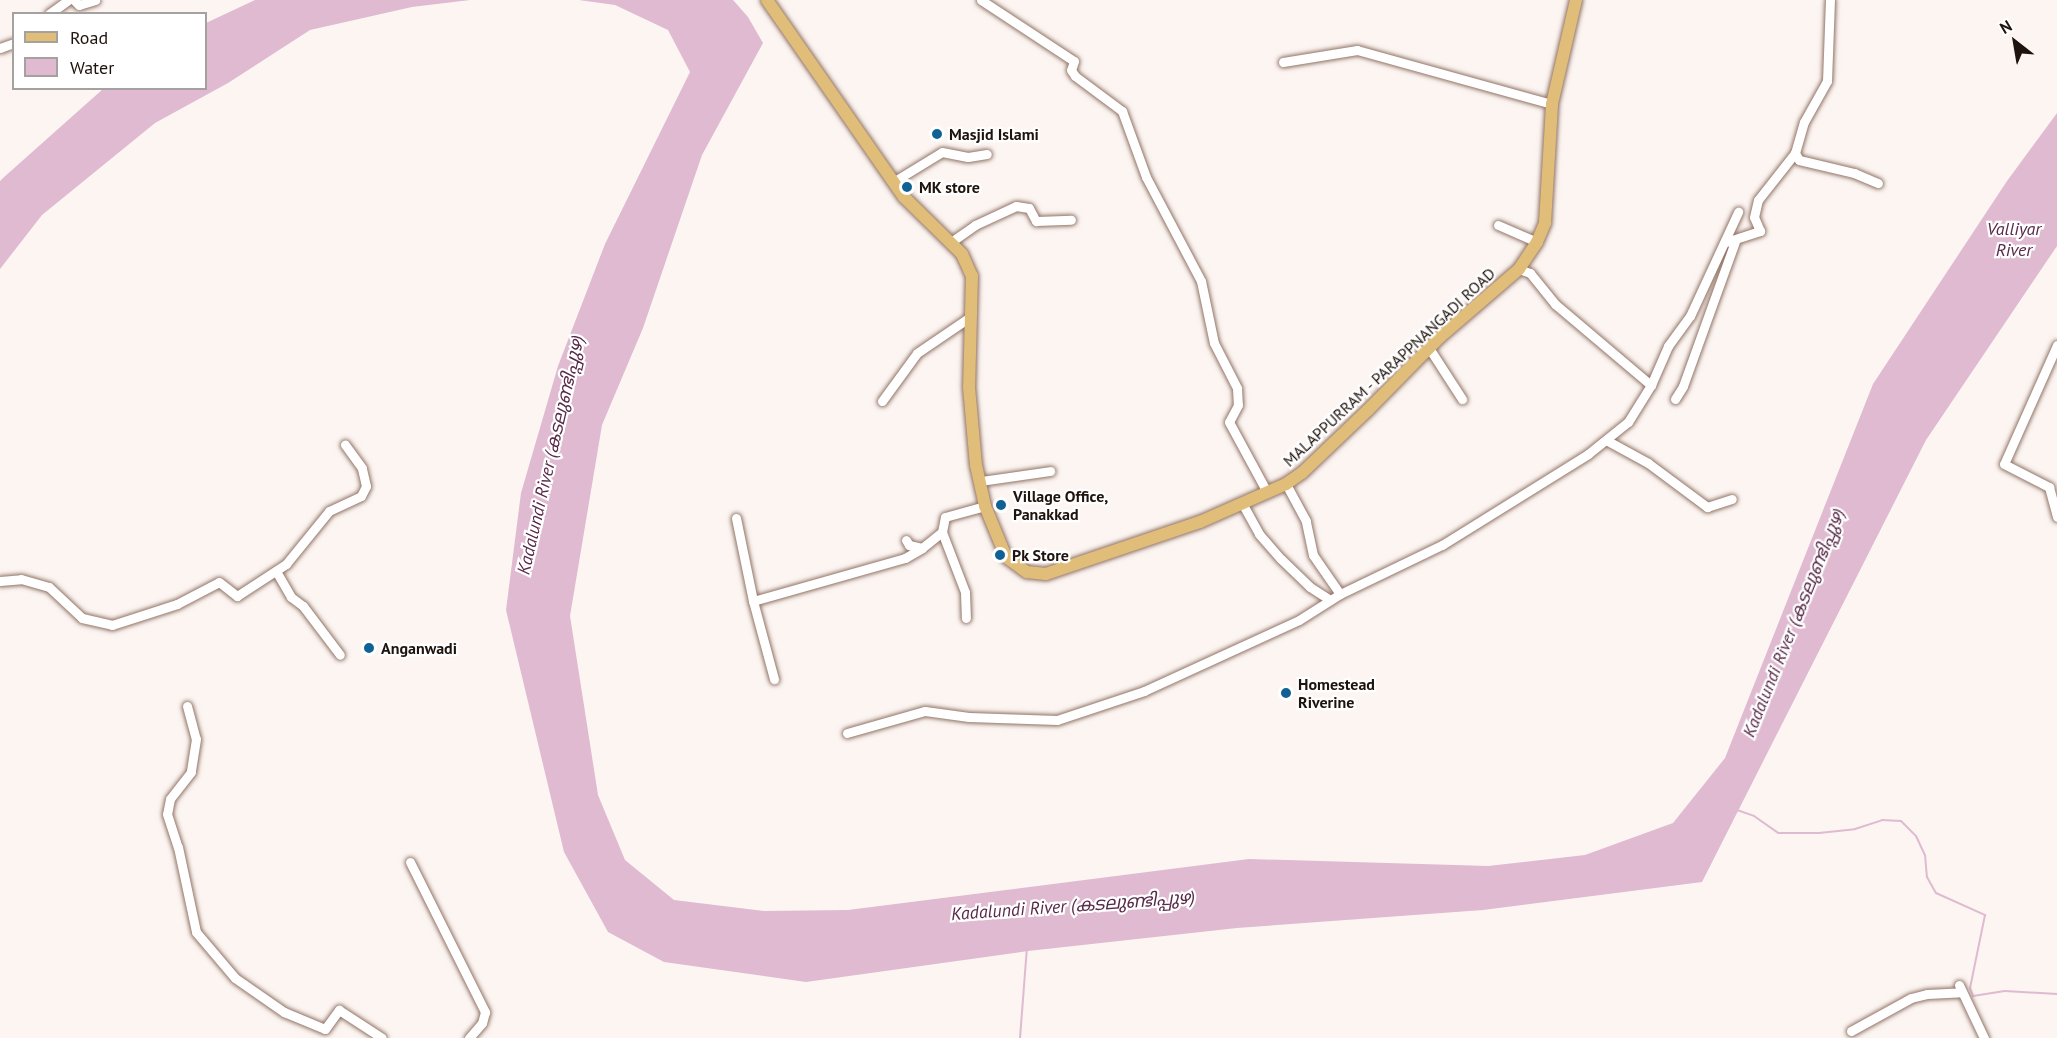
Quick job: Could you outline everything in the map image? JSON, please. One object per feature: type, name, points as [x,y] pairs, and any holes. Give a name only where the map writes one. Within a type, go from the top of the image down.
[{"type":"main road","name":"MALAPPURRAM - PARAPPNANGADI ROAD","points":[[767,0],[904,197],[962,254],[972,276],[970,317],[972,430],[985,506],[1006,557],[1027,572],[1046,574],[1200,522],[1286,484],[1302,473],[1429,348],[1519,269],[1538,242],[1545,223],[1548,203],[1552,104],[1576,0]]},
{"type":"street","points":[[51,12],[68,0]]},
{"type":"street","points":[[74,0],[79,5],[95,0]]},
{"type":"street","points":[[981,0],[1074,61],[1071,70],[1075,76],[1122,111],[1146,177],[1201,280],[1214,343],[1237,388],[1238,405],[1229,423],[1267,492]]},
{"type":"street","points":[[1726,242],[1760,231],[1754,217],[1758,200],[1795,153],[1804,122],[1827,81],[1830,0]]},
{"type":"street","points":[[1284,62],[1357,50],[1552,104]]},
{"type":"street","points":[[893,182],[942,152],[968,157],[987,154]]},
{"type":"street","points":[[1795,153],[1799,160],[1854,173],[1878,183]]},
{"type":"street","points":[[951,242],[975,225],[1016,206],[1029,208],[1036,221],[1071,220]]},
{"type":"street","points":[[847,733],[925,711],[969,717],[1057,720],[1144,691],[1299,620],[1340,594],[1442,544],[1588,454],[1628,422],[1650,385],[1668,346],[1690,316],[1738,212]]},
{"type":"street","points":[[1498,225],[1538,242]]},
{"type":"street","points":[[1675,399],[1683,386],[1736,239]]},
{"type":"street","points":[[1519,269],[1530,273],[1555,304],[1650,385]]},
{"type":"street","points":[[882,401],[917,353],[970,317]]},
{"type":"street","points":[[2057,345],[2004,464],[2049,487],[2057,517]]},
{"type":"street","points":[[1429,348],[1462,399]]},
{"type":"street","points":[[1606,440],[1648,464],[1707,507],[1732,499]]},
{"type":"street","points":[[0,581],[21,579],[49,587],[82,618],[112,625],[177,603],[219,582],[237,596],[286,564],[330,511],[361,496],[366,486],[362,468],[345,445]]},
{"type":"street","points":[[981,481],[1050,471]]},
{"type":"street","points":[[1286,484],[1306,521],[1313,555],[1340,594]]},
{"type":"street","points":[[1242,503],[1258,534],[1310,587],[1330,600]]},
{"type":"street","points":[[966,618],[965,592],[942,532],[945,517],[985,506]]},
{"type":"street","points":[[736,518],[753,601],[774,679]]},
{"type":"street","points":[[753,601],[905,558],[942,532]]},
{"type":"street","points":[[906,540],[909,546],[922,548]]},
{"type":"street","points":[[276,571],[291,597],[303,606],[340,655]]},
{"type":"street","points":[[187,706],[196,740],[191,772],[170,798],[167,814],[178,847],[196,932],[236,978],[284,1012],[325,1029],[339,1010],[382,1038]]},
{"type":"street","points":[[410,862],[485,1012],[482,1023],[469,1038]]},
{"type":"street","points":[[1851,1031],[1911,998],[1960,988],[1984,1038]]},
{"type":"water","points":[[255,0],[470,0],[412,7],[310,30],[228,83],[155,123],[42,215],[0,269],[0,181],[102,90],[207,90],[207,23]]},
{"type":"water","name":"Valliyar River","points":[[579,0],[733,0],[748,17],[763,43],[702,155],[643,328],[602,425],[570,616],[598,795],[625,860],[674,900],[764,911],[848,910],[1249,859],[1488,866],[1585,855],[1673,823],[1725,758],[1873,384],[2007,181],[2057,113],[2057,246],[1926,440],[1702,882],[1483,910],[1237,928],[1028,951],[806,982],[664,962],[608,932],[564,852],[506,610],[521,493],[558,366],[605,244],[690,72],[668,30],[615,5]]},
{"type":"waterway","points":[[1737,810],[1754,816],[1778,833],[1819,833],[1855,829],[1882,820],[1901,821],[1916,836],[1925,855],[1927,877],[1936,893],[1985,915],[1970,988],[1973,996],[2005,991],[2057,994]]},
{"type":"waterway","points":[[1020,1038],[1027,948]]},
{"type":"place","name":"Masjid Islami","points":[[937,134]]},
{"type":"place","name":"MK store","points":[[907,187]]},
{"type":"place","name":"Village Office, Panakkad","points":[[1001,505]]},
{"type":"place","name":"Pk Store","points":[[1000,555]]},
{"type":"place","name":"Anganwadi","points":[[369,648]]},
{"type":"place","name":"Homestead Riverine","points":[[1286,693]]},
{"type":"water label","name":"Kadalundi River (കടലുണ്ടിപ്പുഴ)","points":[[551,455]]},
{"type":"water label","name":"Kadalundi River (കടലുണ്ടിപ്പുഴ)","points":[[1794,623]]},
{"type":"water label","name":"Kadalundi River (കടലുണ്ടിപ്പുഴ)","points":[[1073,906]]}]
